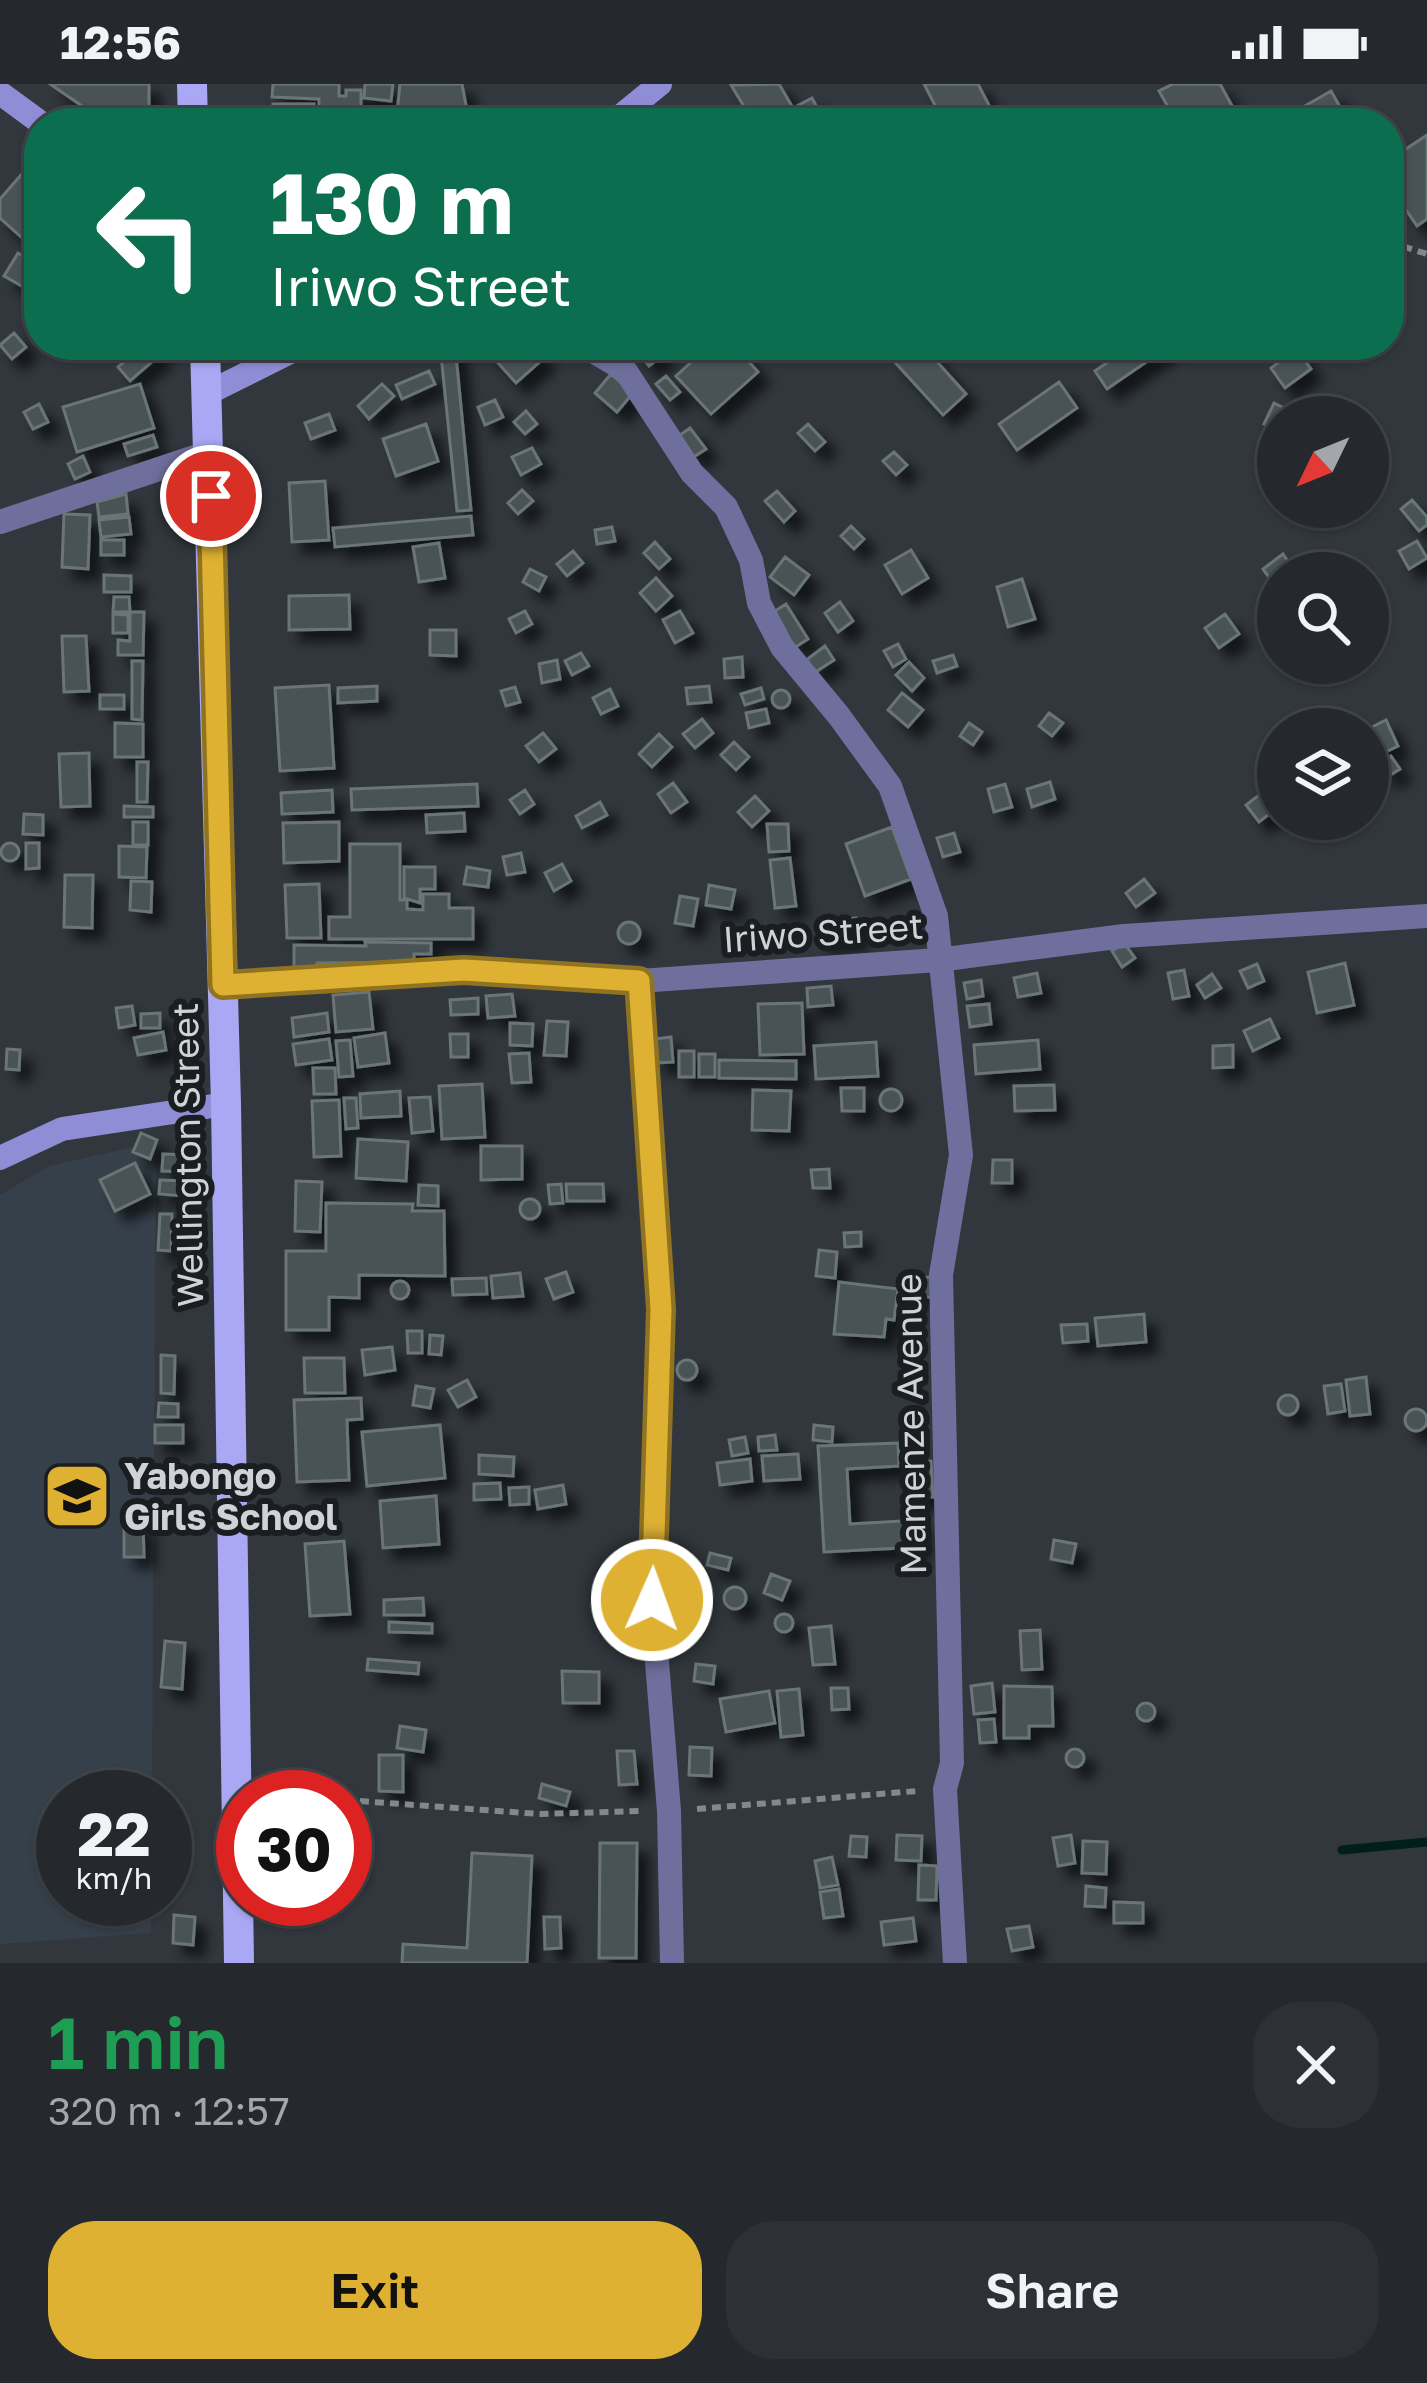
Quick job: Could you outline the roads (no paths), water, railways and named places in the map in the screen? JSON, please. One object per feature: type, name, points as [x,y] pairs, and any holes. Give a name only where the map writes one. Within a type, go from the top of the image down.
[{"type":"main road","name":"Wellington Street","points":[[206,360],[226,1104],[239,1963]]},
{"type":"street","points":[[630,108],[660,84]]},
{"type":"street","points":[[208,393],[274,360]]},
{"type":"street","name":"Mamenze Avenue","points":[[608,360],[625,370],[692,472],[725,507],[751,560],[759,603],[782,647],[890,786],[936,916],[961,1155],[941,1275],[952,1763],[945,1789],[955,1963]]},
{"type":"street","points":[[0,522],[210,452]]},
{"type":"street","name":"Iriwo Street","points":[[223,985],[464,970],[639,981],[938,960],[1124,936],[1427,916]]},
{"type":"street","points":[[639,981],[661,1309],[652,1600],[670,1811],[672,1963]]},
{"type":"street","points":[[0,1158],[62,1129],[226,1104]]},
{"type":"waterway","points":[[1342,1850],[1427,1842]]},
{"type":"place","name":"Yabongo Girls School","points":[[77,1496]]}]
